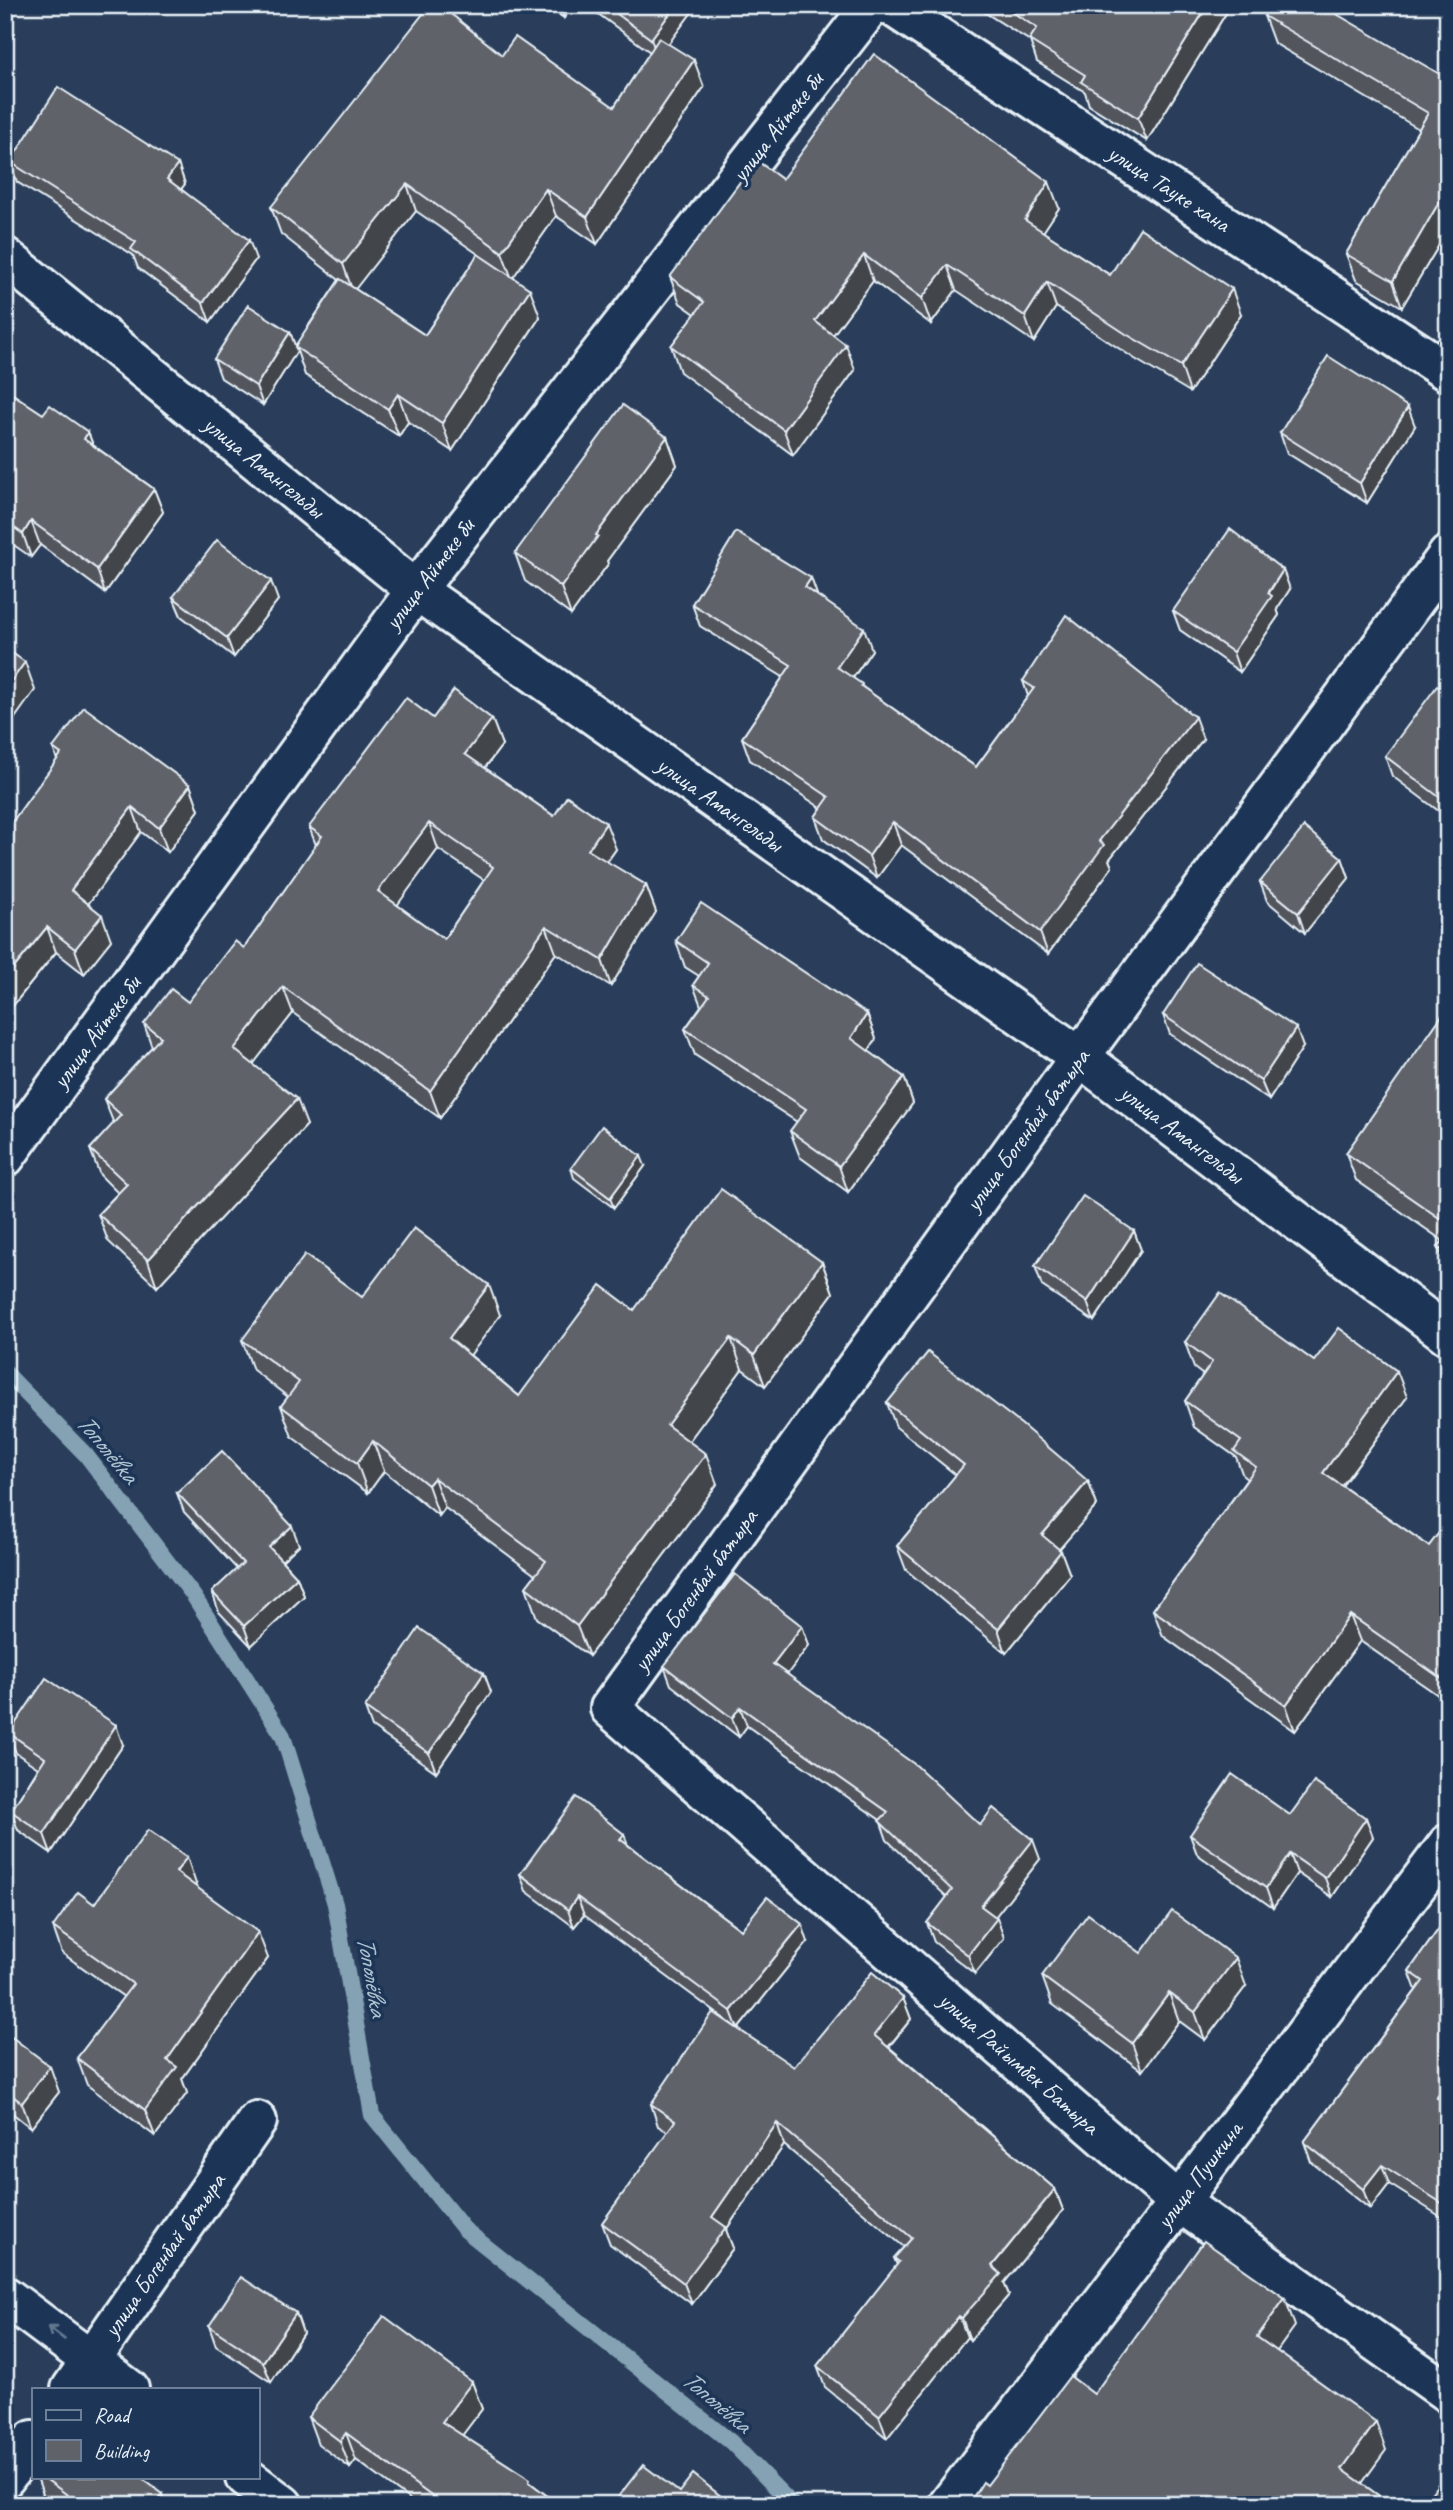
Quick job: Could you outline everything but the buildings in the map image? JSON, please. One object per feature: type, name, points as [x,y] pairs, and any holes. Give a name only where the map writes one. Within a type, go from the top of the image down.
[{"type":"street","name":"улица Айтеке би","points":[[5,1157],[415,590],[872,5]]},
{"type":"street","name":"улица Тауке хана","points":[[890,5],[1448,372]]},
{"type":"street","name":"улица Амангельды","points":[[5,257],[415,590],[1080,1057],[1448,1335]]},
{"type":"street","name":"улица Богенбай батыра","points":[[610,1708],[1080,1057],[1448,555]]},
{"type":"street","name":"улица Райымбек Батыра","points":[[610,1708],[1180,2202],[1448,2393]]},
{"type":"street","name":"улица Пушкина","points":[[948,2505],[1180,2202],[1448,1844]]},
{"type":"street","name":"улица Богенбай батыра","points":[[81,2375],[257,2121]]},
{"type":"street","points":[[5,2296],[81,2375],[126,2388]]},
{"type":"street","points":[[5,2479],[32,2441]]},
{"type":"street","points":[[247,2478],[283,2505]]},
{"type":"waterway","name":"Тополёвка","points":[[5,1372],[86,1455],[193,1595],[283,1736],[335,1904],[372,2115],[464,2229],[731,2442],[793,2505]]}]
